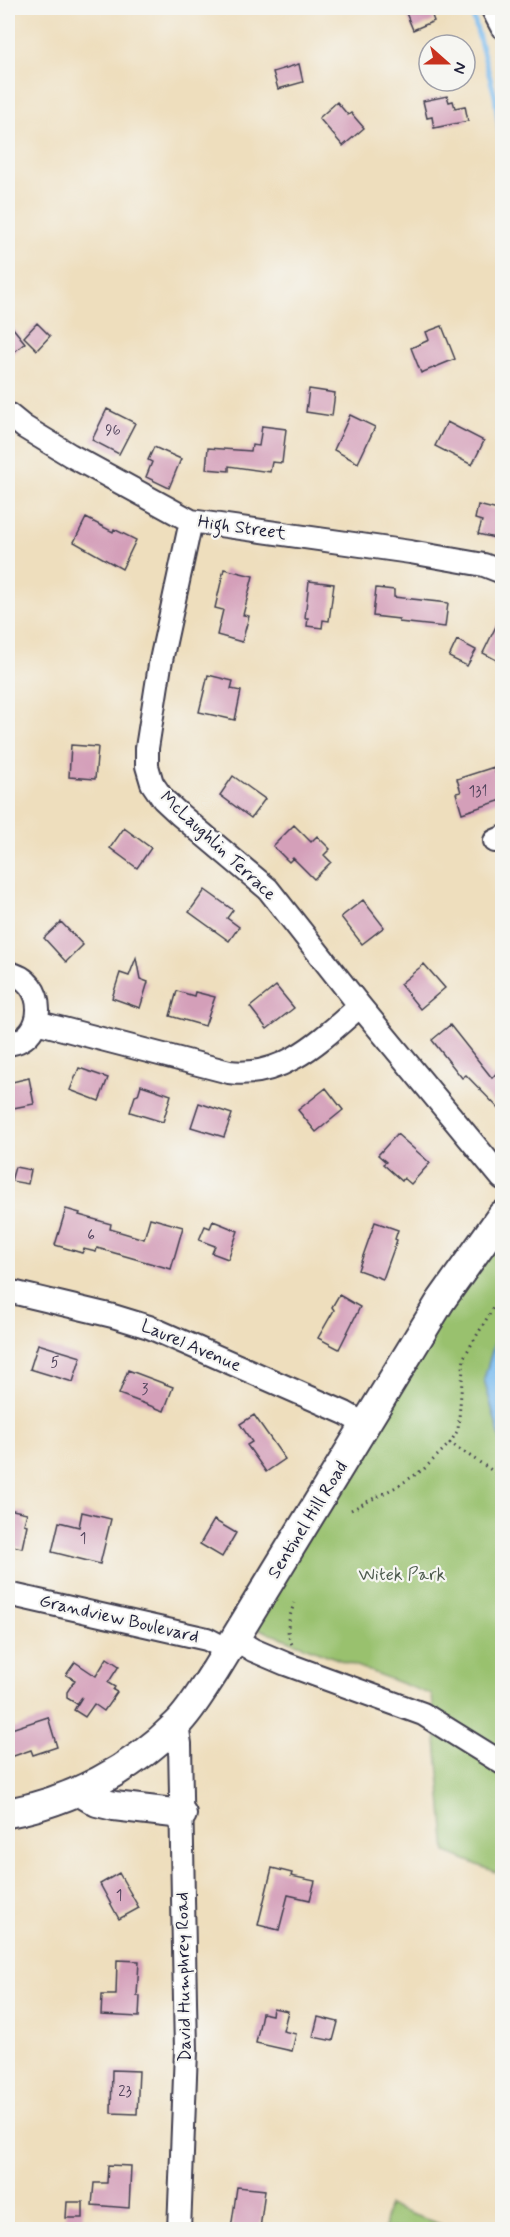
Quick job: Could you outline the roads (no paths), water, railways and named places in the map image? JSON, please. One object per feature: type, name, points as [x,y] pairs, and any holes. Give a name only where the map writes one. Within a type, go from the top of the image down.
[{"type":"main road","name":"Sentinel Hill Road","points":[[8,1813],[53,1802],[80,1792],[130,1762],[177,1724],[196,1701],[440,1302],[502,1215]]},
{"type":"main road","points":[[80,1792],[97,1802],[114,1806],[182,1815]]},
{"type":"street","points":[[492,8],[502,27]]},
{"type":"street","name":"High Street","points":[[8,414],[70,455],[191,521],[410,552],[484,566],[502,572]]},
{"type":"street","name":"McLaughlin Terrace","points":[[191,521],[160,665],[147,748],[147,766],[152,783],[179,814],[268,890],[502,1178]]},
{"type":"street","points":[[8,973],[22,978],[31,986],[38,1003],[36,1022],[31,1031],[22,1039],[8,1044]]},
{"type":"street","points":[[36,1022],[229,1072],[247,1074],[275,1068],[294,1058],[330,1032],[360,1006]]},
{"type":"street","name":"Laurel Avenue","points":[[8,1291],[149,1326],[334,1408],[366,1425]]},
{"type":"street","name":"Grandview Boulevard","points":[[8,1594],[253,1650],[423,1714],[502,1763]]},
{"type":"street","name":"David Humphrey Road","points":[[177,1724],[180,1744],[182,1815],[186,2051],[179,2229]]},
{"type":"water","points":[[502,1316],[502,1446],[484,1379]]},
{"type":"waterway","points":[[471,8],[495,96],[502,150]]},
{"type":"park label","name":"Witek Park","points":[[402,1575]]}]
